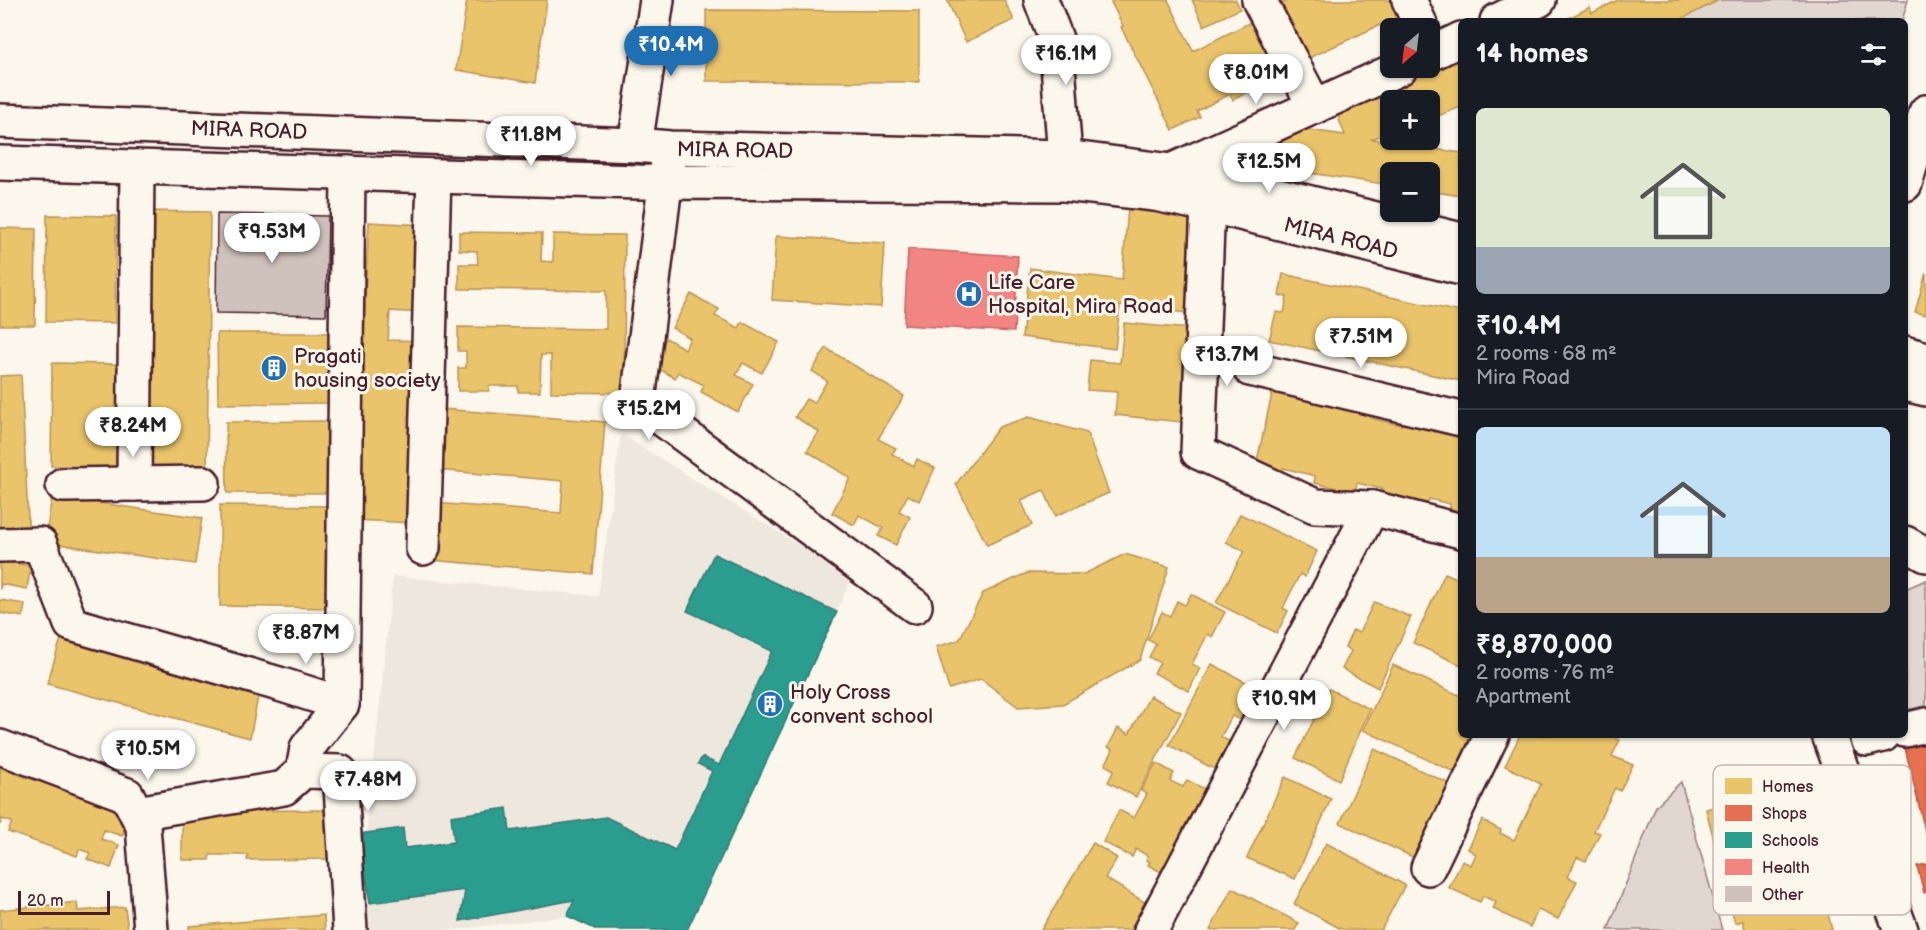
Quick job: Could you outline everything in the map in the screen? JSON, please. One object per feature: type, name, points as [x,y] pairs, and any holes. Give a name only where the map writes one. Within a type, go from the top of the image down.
[{"type":"street","points":[[635,145],[657,0]]},
{"type":"street","points":[[1024,0],[1035,28],[1054,171]]},
{"type":"street","points":[[1041,0],[1056,39],[1054,171]]},
{"type":"street","points":[[1259,0],[1315,107]]},
{"type":"street","points":[[1409,0],[1420,18]]},
{"type":"street","points":[[1503,18],[1539,0]]},
{"type":"street","points":[[1163,182],[1380,77]]},
{"type":"street","points":[[1915,166],[1926,112]]},
{"type":"street","name":"MIRA ROAD","points":[[0,121],[635,145],[1054,171],[1163,182],[1458,239]]},
{"type":"street","points":[[670,148],[638,401],[915,606]]},
{"type":"street","name":"MIRA ROAD","points":[[0,163],[667,182],[1054,171]]},
{"type":"street","points":[[134,484],[137,166]]},
{"type":"street","points":[[137,813],[284,788],[303,771],[307,748],[342,704],[348,173]]},
{"type":"street","points":[[423,548],[434,176]]},
{"type":"street","points":[[1209,192],[1198,452],[1315,506],[1372,508],[1458,530]]},
{"type":"street","name":"MIRA ROAD","points":[[1209,192],[1458,267]]},
{"type":"street","points":[[1908,354],[1926,359]]},
{"type":"street","points":[[1250,369],[1458,418]]},
{"type":"street","points":[[1908,385],[1926,389]]},
{"type":"street","points":[[63,485],[203,483]]},
{"type":"street","points":[[1151,930],[1372,508]]},
{"type":"street","points":[[0,545],[40,544],[71,624],[342,704]]},
{"type":"street","points":[[1908,545],[1926,556]]},
{"type":"street","points":[[1908,565],[1926,556]]},
{"type":"street","points":[[1908,729],[1926,725]]},
{"type":"street","points":[[1428,868],[1491,738]]},
{"type":"street","points":[[1830,738],[1840,765]]},
{"type":"street","points":[[0,747],[127,795],[143,826],[151,930]]},
{"type":"street","points":[[303,771],[340,772],[350,930]]},
{"type":"street","points":[[1895,915],[1901,930]]},
{"type":"shaded area","points":[[1667,0],[1908,0],[1903,18],[1655,18]]},
{"type":"shaded area","points":[[621,434],[852,578],[687,930],[567,916],[452,930],[356,930],[393,576],[598,596]]},
{"type":"shaded area","points":[[1926,580],[1926,706],[1908,709],[1908,588]]},
{"type":"shaded area","points":[[1681,782],[1713,898],[1713,915],[1718,915],[1722,930],[1608,930],[1656,806]]},
{"type":"building: Homes","points":[[467,0],[547,0],[535,83],[456,70]]},
{"type":"building: Homes","points":[[947,0],[1004,0],[1014,20],[966,42]]},
{"type":"building: Homes","points":[[1115,0],[1168,0],[1193,51],[1263,16],[1289,67],[1251,87],[1252,90],[1233,100],[1230,94],[1197,111],[1200,117],[1173,130],[1121,27],[1123,26],[1111,2]]},
{"type":"building: Homes","points":[[1192,0],[1236,0],[1240,9],[1204,26]]},
{"type":"building: Homes","points":[[1289,0],[1403,0],[1408,12],[1395,18],[1380,18],[1380,25],[1296,64],[1271,9]]},
{"type":"building: Homes","points":[[1618,0],[1719,0],[1684,18],[1569,18],[1590,7],[1592,13]]},
{"type":"building: Homes","points":[[706,10],[919,11],[919,82],[706,81]]},
{"type":"building: Homes","points":[[1458,60],[1458,108],[1440,115],[1440,90],[1380,90],[1380,136],[1372,139],[1380,140],[1380,150],[1440,150],[1458,153],[1458,196],[1440,193],[1440,162],[1380,162],[1380,184],[1276,168],[1282,126],[1345,135],[1333,104],[1407,78],[1440,78],[1440,66]]},
{"type":"building: Homes","points":[[1128,207],[1196,214],[1187,313],[1120,306],[1115,349],[1022,337],[1030,268],[1122,280]]},
{"type":"building: Homes","points":[[143,211],[210,212],[207,474],[140,473]]},
{"type":"building: Homes","points":[[47,215],[116,216],[115,323],[46,322]]},
{"type":"building: Homes","points":[[369,222],[425,225],[421,313],[390,311],[388,340],[424,341],[414,523],[353,520]]},
{"type":"building: Homes","points":[[0,228],[36,229],[35,325],[0,325]]},
{"type":"building: Homes","points":[[459,232],[542,233],[541,261],[553,262],[553,234],[625,235],[624,393],[551,392],[551,355],[541,355],[540,392],[518,392],[518,386],[489,386],[489,391],[458,391],[458,368],[466,368],[466,351],[458,351],[458,327],[606,329],[606,291],[459,289],[459,264],[478,264],[477,251],[459,250]]},
{"type":"building: Homes","points":[[776,236],[885,243],[881,307],[772,300]]},
{"type":"building: Homes","points":[[1926,273],[1926,315],[1915,312]]},
{"type":"building: Homes","points":[[1283,274],[1458,311],[1458,380],[1269,340],[1276,312],[1284,313],[1287,297],[1279,296]]},
{"type":"building: Homes","points":[[691,294],[719,309],[715,316],[739,328],[742,322],[779,342],[762,373],[743,363],[736,375],[753,384],[738,412],[701,392],[704,385],[678,372],[675,378],[652,365],[666,338],[685,349],[690,338],[672,328]]},
{"type":"building: Homes","points":[[1124,323],[1190,329],[1181,422],[1115,415],[1117,392],[1087,390],[1090,360],[1120,363]]},
{"type":"building: Homes","name":"Pragati housing society","points":[[217,333],[331,333],[332,403],[218,404]]},
{"type":"building: Homes","points":[[826,348],[904,396],[878,439],[896,448],[892,454],[914,466],[917,459],[935,468],[919,501],[908,495],[899,511],[910,517],[896,545],[878,536],[883,528],[859,515],[854,525],[832,513],[850,478],[807,451],[819,432],[795,417],[806,399],[814,403],[827,381],[812,371]]},
{"type":"building: Homes","points":[[52,363],[118,364],[116,468],[51,466]]},
{"type":"building: Homes","points":[[21,375],[29,539],[0,540],[0,376]]},
{"type":"building: Homes","points":[[1274,385],[1372,408],[1370,418],[1402,425],[1404,416],[1458,428],[1458,511],[1450,509],[1450,504],[1429,499],[1427,507],[1381,496],[1382,489],[1357,483],[1355,492],[1314,483],[1315,476],[1283,468],[1280,480],[1254,474]]},
{"type":"building: Homes","points":[[442,409],[605,422],[593,574],[430,560],[435,503],[561,513],[563,481],[437,470]]},
{"type":"building: Homes","points":[[1029,417],[1087,433],[1109,493],[1055,516],[1044,490],[1021,500],[1032,525],[987,545],[956,484],[999,427]]},
{"type":"building: Homes","points":[[329,421],[329,493],[227,493],[226,422]]},
{"type":"building: Homes","points":[[52,496],[202,518],[195,564],[45,542]]},
{"type":"building: Homes","points":[[220,505],[329,506],[328,608],[220,606]]},
{"type":"building: Homes","points":[[1240,514],[1317,551],[1305,577],[1300,574],[1283,608],[1288,611],[1277,633],[1216,603],[1244,551],[1226,542]]},
{"type":"building: Homes","points":[[1125,554],[1169,567],[1140,660],[1063,704],[1018,707],[981,679],[949,689],[936,647],[959,640],[983,593],[1027,573],[1084,574]]},
{"type":"building: Homes","points":[[0,561],[31,566],[27,589],[1,584],[0,590]]},
{"type":"building: Homes","points":[[1445,573],[1458,579],[1458,664],[1413,643]]},
{"type":"building: Homes","points":[[1191,594],[1225,612],[1212,637],[1208,634],[1192,664],[1200,668],[1189,691],[1154,673],[1160,663],[1149,657],[1156,644],[1148,640],[1162,612],[1170,616],[1177,601],[1185,605]]},
{"type":"building: Homes","points":[[0,600],[25,604],[23,617],[0,613]]},
{"type":"building: Homes","points":[[1374,602],[1411,617],[1378,688],[1342,669],[1351,651],[1345,647],[1353,630],[1359,633]]},
{"type":"building: Homes","points":[[63,632],[260,687],[250,738],[47,684]]},
{"type":"building: Homes","points":[[1212,664],[1268,694],[1251,726],[1232,716],[1221,737],[1240,747],[1225,775],[1169,745]]},
{"type":"building: Homes","points":[[1393,665],[1458,695],[1458,738],[1470,738],[1454,772],[1363,730]]},
{"type":"building: Homes","points":[[1329,689],[1370,709],[1339,780],[1295,758]]},
{"type":"building: Homes","points":[[1150,696],[1181,712],[1136,797],[1108,782],[1114,770],[1105,765],[1113,750],[1108,747],[1118,728],[1129,734]]},
{"type":"building: Homes","points":[[1519,738],[1616,738],[1620,740],[1612,756],[1633,765],[1620,791],[1615,788],[1594,831],[1600,833],[1586,861],[1577,857],[1568,877],[1577,881],[1558,919],[1538,910],[1530,927],[1493,909],[1496,902],[1483,896],[1480,902],[1449,888],[1462,861],[1471,865],[1476,854],[1468,849],[1482,820],[1514,840],[1541,784],[1505,766]]},
{"type":"building: Homes","points":[[1374,749],[1455,786],[1421,861],[1340,823]]},
{"type":"building: Homes","points":[[1156,763],[1174,773],[1170,781],[1183,787],[1187,780],[1216,795],[1172,878],[1148,865],[1150,862],[1146,860],[1148,856],[1136,849],[1132,857],[1103,842],[1119,810],[1134,818],[1147,794],[1141,791]]},
{"type":"building: Homes","points":[[0,768],[130,813],[122,836],[104,830],[101,839],[119,845],[111,868],[87,859],[90,853],[79,849],[77,856],[8,832],[12,822],[2,819],[0,825]]},
{"type":"building: Homes","points":[[1285,777],[1331,799],[1295,879],[1247,858]]},
{"type":"building: Homes","points":[[1713,807],[1713,837],[1706,809]]},
{"type":"building: Homes","points":[[332,810],[329,859],[247,860],[248,855],[210,855],[209,860],[182,860],[182,811]]},
{"type":"building: Homes","points":[[1093,843],[1117,858],[1105,878],[1146,903],[1130,930],[1041,930]]},
{"type":"building: Homes","points":[[1326,843],[1405,885],[1381,930],[1343,930],[1294,904]]},
{"type":"building: Homes","points":[[1232,888],[1299,923],[1295,930],[1210,930]]},
{"type":"building: Homes","points":[[77,902],[78,911],[125,907],[128,930],[0,930],[0,910]]},
{"type":"building: Homes","points":[[324,915],[325,930],[189,930],[189,926]]},
{"type":"building: Homes","points":[[1733,915],[1828,915],[1832,930],[1745,930],[1743,921],[1735,923]]},
{"type":"building: Shops","points":[[1926,738],[1926,835],[1911,765],[1909,765],[1904,744]]},
{"type":"building: Shops","points":[[1926,864],[1926,892],[1924,893],[1917,866]]},
{"type":"building: Schools","name":"Holy Cross convent school","points":[[714,554],[837,612],[687,930],[597,930],[567,916],[574,900],[460,921],[465,890],[370,903],[359,834],[403,828],[405,848],[454,842],[451,816],[507,808],[510,831],[606,817],[675,850],[712,771],[698,764],[702,757],[719,765],[772,651],[687,611]]},
{"type":"building: Health","points":[[908,249],[1018,256],[1014,332],[904,325]]},
{"type":"building: Other","points":[[217,214],[328,216],[326,315],[216,313]]},
{"type":"place","name":"Life Care Hospital, Mira Road","points":[[969,294]]},
{"type":"place","name":"Pragati housing society","points":[[274,368]]},
{"type":"place","name":"Holy Cross convent school","points":[[770,704]]}]
